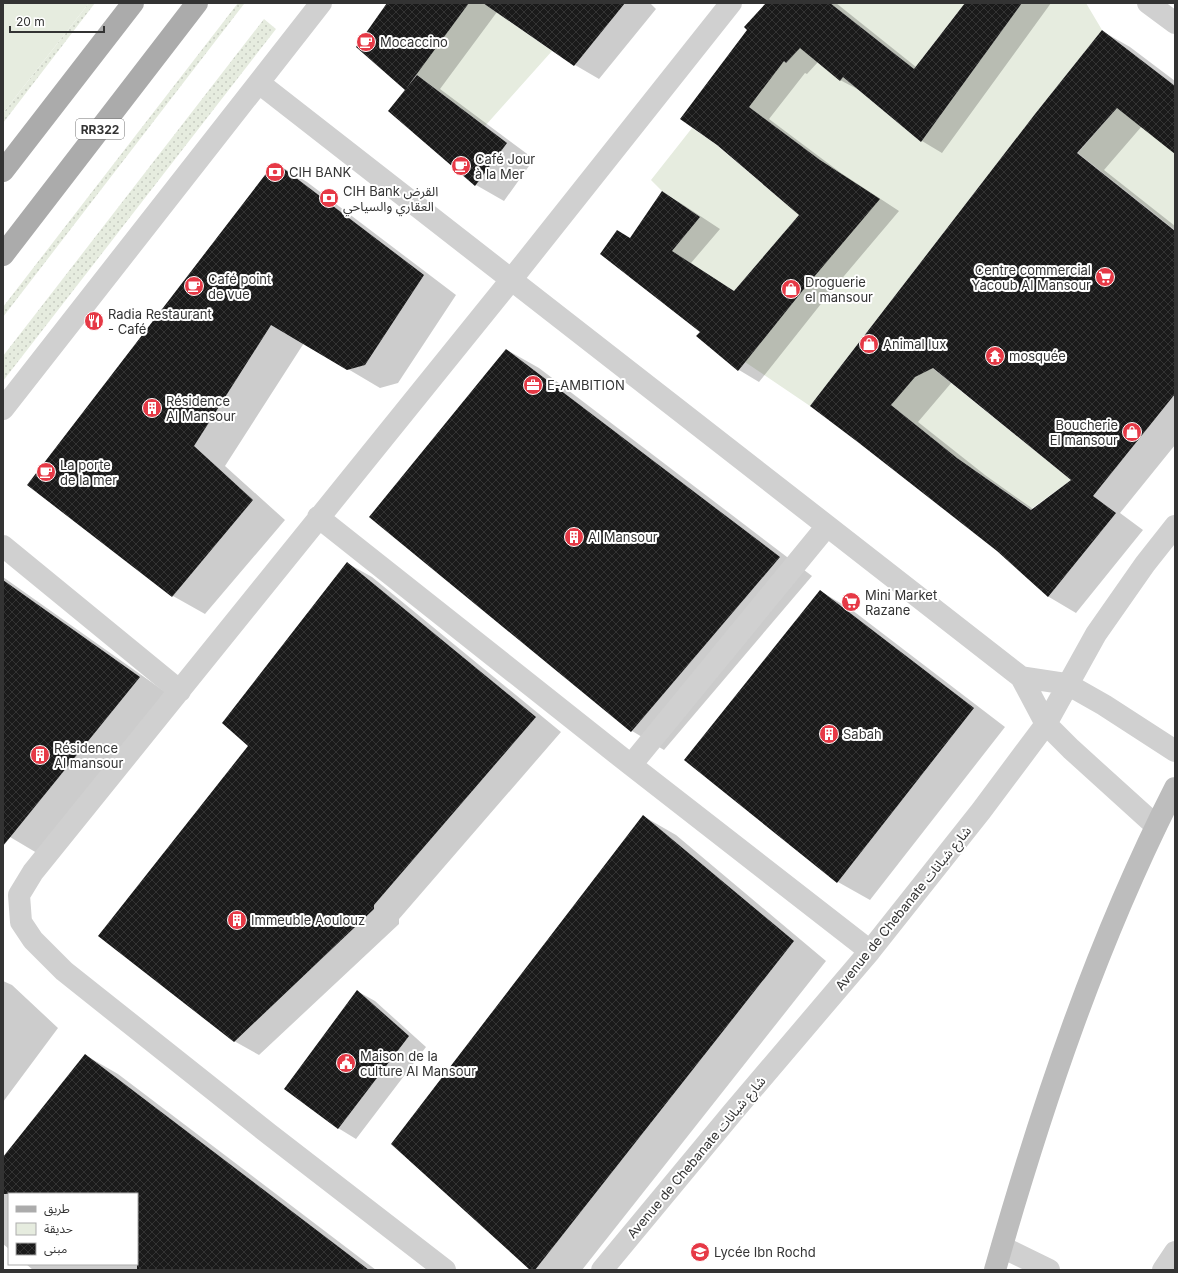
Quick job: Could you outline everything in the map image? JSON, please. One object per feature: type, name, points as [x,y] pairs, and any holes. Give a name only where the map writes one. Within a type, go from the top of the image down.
[{"type":"main road","points":[[3,171],[133,3]]},
{"type":"main road","name":"RR322","points":[[3,254],[198,3]]},
{"type":"main road","points":[[995,1270],[1018,1189],[1069,1039],[1108,933],[1156,826],[1175,788]]},
{"type":"street","points":[[3,409],[321,3]]},
{"type":"street","points":[[446,1270],[263,1129],[64,972],[33,940],[21,922],[19,895],[33,872],[180,691],[318,517],[511,280],[731,3]]},
{"type":"street","points":[[1156,4],[1175,23]]},
{"type":"street","points":[[259,83],[1021,677],[1046,724],[1071,749],[1156,826]]},
{"type":"street","points":[[318,517],[631,765],[870,951]]},
{"type":"street","points":[[631,765],[827,526]]},
{"type":"street","name":"Avenue de Chebanate شارع شبانات","points":[[602,1270],[738,1106],[870,951],[947,855],[1046,724],[1096,634],[1145,564],[1175,526]]},
{"type":"street","points":[[3,546],[180,691]]},
{"type":"street","points":[[1021,677],[1067,684],[1104,705],[1175,751]]},
{"type":"street","points":[[1002,1247],[1049,1270]]},
{"type":"street","points":[[1163,1270],[1175,1252]]},
{"type":"green space","points":[[3,3],[89,3],[3,113]]},
{"type":"green space","points":[[89,3],[95,3],[3,123],[3,113]]},
{"type":"green space","points":[[238,3],[244,4],[3,317],[3,307]]},
{"type":"green space","points":[[469,3],[483,3],[552,51],[485,126],[416,74]]},
{"type":"green space","points":[[830,3],[965,3],[920,61],[927,68],[916,79],[903,60]]},
{"type":"green space","points":[[1022,3],[1086,3],[1102,30],[1035,114],[810,406],[745,362],[808,284],[820,160],[749,107],[749,31],[786,63],[802,45],[818,63],[840,80],[843,77],[921,142]]},
{"type":"green space","points":[[264,19],[276,29],[3,381],[3,356]]},
{"type":"green space","points":[[1117,108],[1175,152],[1175,230],[1078,153]]},
{"type":"green space","points":[[692,128],[714,143],[786,204],[807,206],[734,291],[672,251],[700,217],[662,191],[651,180]]},
{"type":"green space","points":[[926,363],[1071,480],[1031,509],[957,458],[891,405]]},
{"type":"building","points":[[387,3],[469,3],[405,90],[356,47]]},
{"type":"building","points":[[483,3],[625,3],[574,66]]},
{"type":"building","points":[[766,3],[830,3],[914,69],[965,3],[1022,3],[921,142],[843,77],[840,81],[800,48],[786,63],[784,61],[749,107],[820,160],[880,199],[808,284],[738,371],[696,336],[700,332],[600,254],[617,230],[630,238],[662,191],[700,217],[672,251],[734,291],[799,215],[717,145],[680,119],[747,30],[744,27]]},
{"type":"building","points":[[1102,30],[1175,86],[1175,154],[1117,108],[1077,153],[1175,231],[1175,394],[1093,496],[1116,513],[1048,597],[997,551],[810,406],[1035,114]],"holes":[[[933,368],[1071,480],[1031,510],[957,458],[891,405],[915,377]]]},
{"type":"building","points":[[417,75],[507,143],[475,186],[388,111]]},
{"type":"building","name":"Résidence Al Mansour","points":[[275,162],[424,275],[365,365],[347,370],[271,325],[194,446],[253,500],[172,597],[27,485]]},
{"type":"building","name":"Al Mansour","points":[[506,349],[780,557],[631,732],[369,517]]},
{"type":"building","points":[[347,562],[536,717],[374,905],[374,909],[234,1042],[98,936],[248,746],[222,723]]},
{"type":"building","name":"Résidence Al mansour","points":[[3,580],[140,677],[3,846]]},
{"type":"building","name":"Sabah","points":[[820,590],[974,708],[837,883],[684,760]]},
{"type":"building","points":[[643,815],[794,941],[535,1270],[530,1270],[391,1144]]},
{"type":"building","name":"Maison de la culture Al Mansour","points":[[357,990],[409,1036],[338,1129],[284,1089]]},
{"type":"building","points":[[85,1054],[369,1270],[137,1270],[138,1193],[3,1194],[3,1157]]},
{"type":"place","name":"Mocaccino","points":[[366,42]]},
{"type":"place","name":"Café Jour à la Mer","points":[[461,166]]},
{"type":"place","name":"CIH BANK","points":[[275,172]]},
{"type":"place","name":"CIH Bank القرض العقاري والسياحي","points":[[329,198]]},
{"type":"place","name":"Centre commercial Yacoub Al Mansour","points":[[1105,277]]},
{"type":"place","name":"Café point de vue","points":[[194,286]]},
{"type":"place","name":"Droguerie el mansour","points":[[791,289]]},
{"type":"place","name":"Radia Restaurant - Café","points":[[94,321]]},
{"type":"place","name":"Animal lux","points":[[869,344]]},
{"type":"place","name":"mosquée","points":[[995,356]]},
{"type":"place","name":"E-AMBITION","points":[[533,385]]},
{"type":"place","name":"Résidence Al Mansour","points":[[152,408]]},
{"type":"place","name":"Boucherie El mansour","points":[[1132,432]]},
{"type":"place","name":"La porte de la mer","points":[[46,472]]},
{"type":"place","name":"Al Mansour","points":[[574,537]]},
{"type":"place","name":"Mini Market Razane","points":[[851,602]]},
{"type":"place","name":"Sabah","points":[[829,734]]},
{"type":"place","name":"Résidence Al mansour","points":[[40,755]]},
{"type":"place","name":"Immeuble Aoulouz","points":[[237,920]]},
{"type":"place","name":"Maison de la culture Al Mansour","points":[[346,1063]]},
{"type":"place","name":"Lycée Ibn Rochd","points":[[700,1252]]}]
